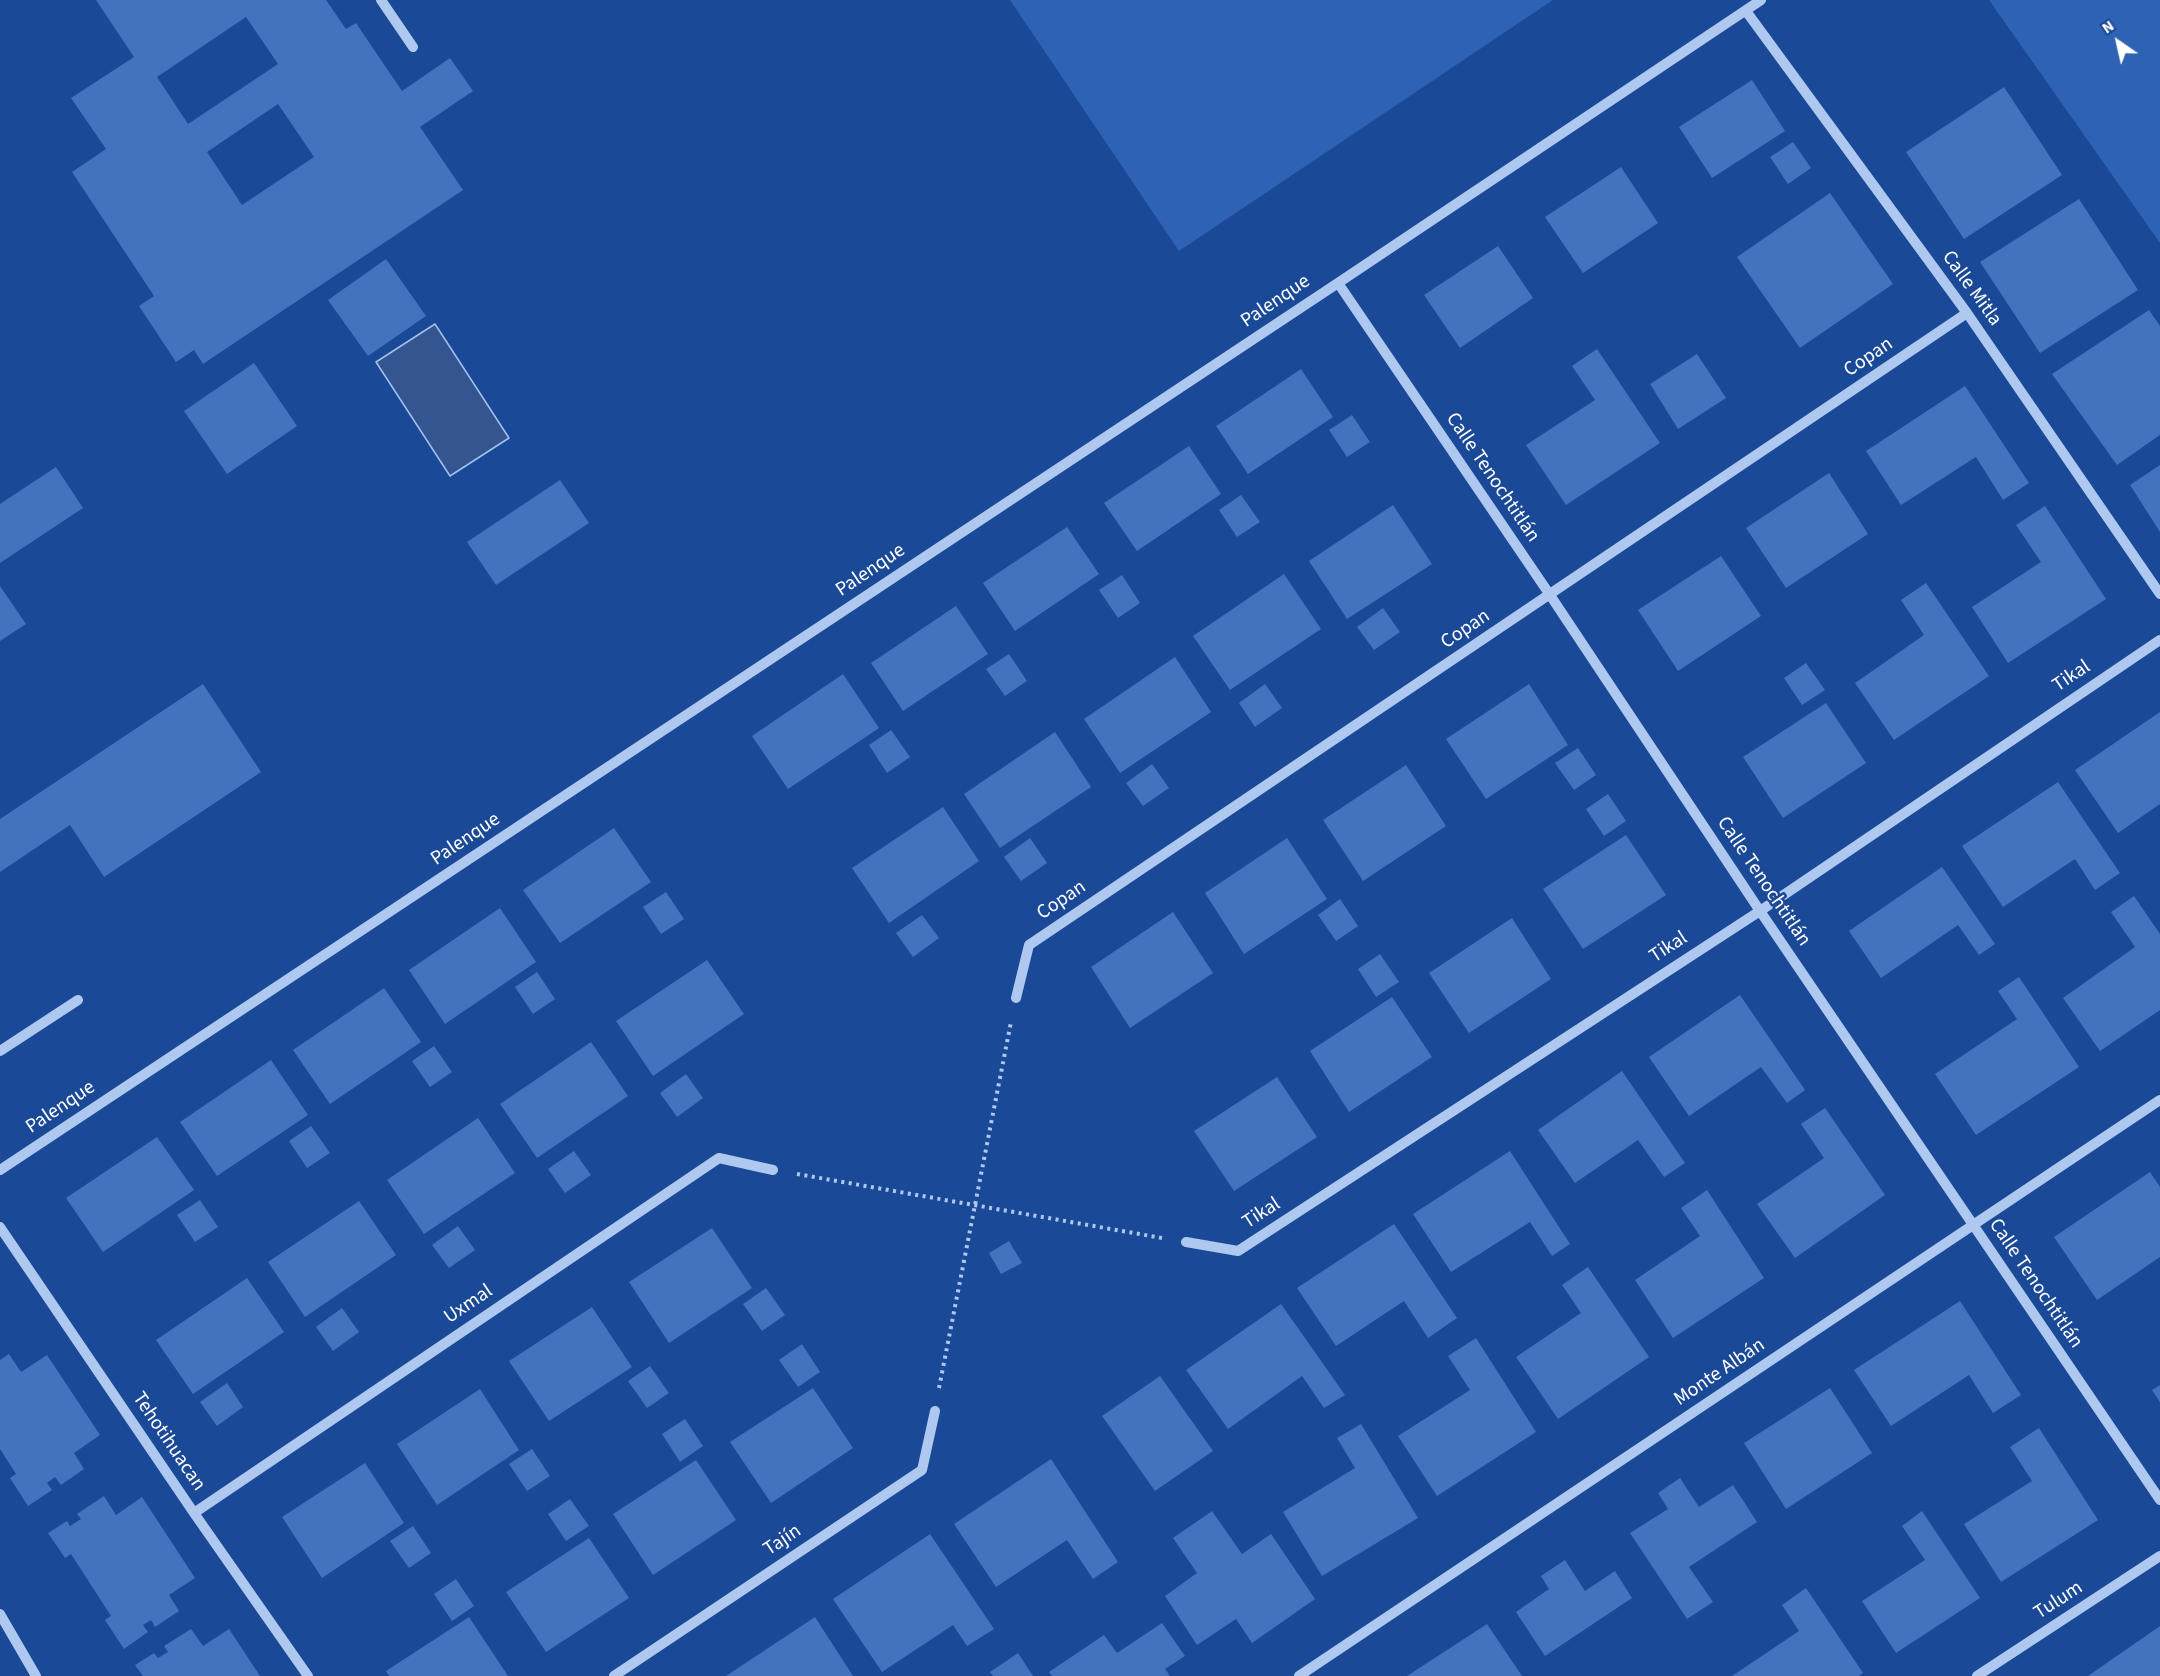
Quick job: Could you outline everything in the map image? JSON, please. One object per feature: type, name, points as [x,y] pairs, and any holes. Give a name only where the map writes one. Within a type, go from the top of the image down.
[{"type":"street","points":[[381,0],[413,47]]},
{"type":"street","name":"Palenque","points":[[0,1170],[1761,0]]},
{"type":"street","name":"Calle Mitla","points":[[1746,11],[1967,313],[2160,594]]},
{"type":"street","name":"Calle Tenochtitlán","points":[[1338,283],[2160,1500]]},
{"type":"street","name":"Copan","points":[[1016,998],[1029,945],[1967,313]]},
{"type":"street","name":"Tikal","points":[[1186,1242],[1238,1251],[1760,911],[2160,640]]},
{"type":"street","points":[[0,1051],[78,1000]]},
{"type":"street","name":"Monte Albán","points":[[1299,1676],[2160,1100]]},
{"type":"street","name":"Uxmal","points":[[194,1513],[719,1158],[773,1170]]},
{"type":"street","name":"Tehotihuacan","points":[[0,1227],[194,1513],[308,1676]]},
{"type":"street","name":"Tajín","points":[[614,1676],[922,1470],[934,1411]]},
{"type":"street","name":"Tulum","points":[[1977,1676],[2160,1556]]},
{"type":"street","points":[[0,1614],[36,1676]]},
{"type":"path","points":[[934,1411],[1016,998]]},
{"type":"path","points":[[773,1170],[1186,1242]]},
{"type":"shaded area","points":[[1010,0],[1553,0],[1179,251]]},
{"type":"shaded area","points":[[1989,0],[2160,0],[2160,243]]},
{"type":"shaded area","points":[[435,324],[509,438],[450,476],[376,362]]},
{"type":"building","points":[[96,0],[326,0],[346,29],[356,23],[402,91],[450,58],[473,91],[420,127],[463,190],[203,364],[194,350],[176,362],[139,306],[154,296],[72,172],[106,149],[71,98],[134,57]],"holes":[[[246,17],[278,64],[188,124],[157,77]],[[278,104],[314,157],[242,205],[207,152]]]},
{"type":"building","points":[[1752,80],[1785,131],[1712,178],[1679,127]]},
{"type":"building","points":[[2004,87],[2062,175],[1964,239],[1906,152]]},
{"type":"building","points":[[1793,142],[1811,168],[1788,184],[1770,157]]},
{"type":"building","points":[[1621,167],[1658,223],[1583,273],[1545,217]]},
{"type":"building","points":[[1830,193],[1893,284],[1800,348],[1737,257]]},
{"type":"building","points":[[2079,199],[2138,290],[2040,353],[1980,262]]},
{"type":"building","points":[[1498,246],[1533,298],[1460,348],[1424,295]]},
{"type":"building","points":[[386,259],[426,316],[368,356],[328,300]]},
{"type":"building","points":[[2149,310],[2160,326],[2160,435],[2117,465],[2052,374]]},
{"type":"building","points":[[1597,349],[1660,443],[1566,505],[1526,445],[1595,400],[1572,366]]},
{"type":"building","points":[[1697,354],[1726,398],[1678,429],[1650,384]]},
{"type":"building","points":[[254,363],[297,426],[227,474],[184,411]]},
{"type":"building","points":[[1301,369],[1333,417],[1248,474],[1216,426]]},
{"type":"building","points":[[1965,386],[2029,483],[2003,500],[1976,457],[1901,505],[1866,451]]},
{"type":"building","points":[[1352,415],[1370,442],[1347,457],[1329,430]]},
{"type":"building","points":[[1189,446],[1221,494],[1137,551],[1104,503]]},
{"type":"building","points":[[2160,465],[2160,532],[2130,485]]},
{"type":"building","points":[[56,467],[83,508],[0,563],[0,504]]},
{"type":"building","points":[[1829,473],[1868,534],[1786,588],[1746,528]]},
{"type":"building","points":[[560,480],[589,523],[496,585],[467,542]]},
{"type":"building","points":[[1241,495],[1260,522],[1237,537],[1219,510]]},
{"type":"building","points":[[1393,505],[1432,564],[1347,619],[1309,561]]},
{"type":"building","points":[[2045,506],[2106,599],[2008,663],[1972,607],[2041,562],[2016,525]]},
{"type":"building","points":[[1067,527],[1099,574],[1015,631],[983,583]]},
{"type":"building","points":[[1721,556],[1761,616],[1678,671],[1638,610]]},
{"type":"building","points":[[1284,574],[1321,629],[1230,690],[1193,636]]},
{"type":"building","points":[[1122,575],[1140,603],[1118,618],[1099,590]]},
{"type":"building","points":[[1926,583],[1989,676],[1894,740],[1855,683],[1924,635],[1901,600]]},
{"type":"building","points":[[0,586],[26,624],[0,641]]},
{"type":"building","points":[[956,606],[988,654],[903,711],[871,663]]},
{"type":"building","points":[[1383,608],[1400,632],[1374,650],[1357,627]]},
{"type":"building","points":[[1009,654],[1027,681],[1005,696],[986,669]]},
{"type":"building","points":[[1175,657],[1211,712],[1120,773],[1084,719]]},
{"type":"building","points":[[1806,663],[1825,690],[1802,705],[1784,678]]},
{"type":"building","points":[[843,674],[879,728],[788,789],[752,736]]},
{"type":"building","points":[[203,684],[261,772],[104,877],[70,825],[0,872],[0,819]]},
{"type":"building","points":[[1265,684],[1282,708],[1255,727],[1239,703]]},
{"type":"building","points":[[1529,684],[1568,745],[1486,799],[1446,739]]},
{"type":"building","points":[[1826,703],[1866,763],[1783,818],[1743,757]]},
{"type":"building","points":[[2160,712],[2160,804],[2118,833],[2075,770]]},
{"type":"building","points":[[891,730],[910,757],[887,773],[869,745]]},
{"type":"building","points":[[1055,732],[1091,787],[1000,848],[964,794]]},
{"type":"building","points":[[1578,748],[1596,775],[1574,790],[1555,763]]},
{"type":"building","points":[[1152,764],[1169,788],[1143,806],[1126,783]]},
{"type":"building","points":[[1406,765],[1446,826],[1363,881],[1323,820]]},
{"type":"building","points":[[2058,782],[2120,873],[2095,890],[2075,859],[2003,907],[1962,846]]},
{"type":"building","points":[[1608,794],[1626,821],[1604,836],[1586,809]]},
{"type":"building","points":[[943,807],[979,861],[889,923],[852,868]]},
{"type":"building","points":[[614,828],[651,882],[560,943],[523,890]]},
{"type":"building","points":[[1626,835],[1666,895],[1583,949],[1543,889]]},
{"type":"building","points":[[1030,838],[1047,863],[1021,881],[1004,857]]},
{"type":"building","points":[[1287,838],[1327,899],[1244,954],[1205,893]]},
{"type":"building","points":[[1942,867],[1995,944],[1979,955],[1958,925],[1881,978],[1849,931]]},
{"type":"building","points":[[666,892],[684,919],[661,934],[643,907]]},
{"type":"building","points":[[2134,896],[2160,934],[2160,1010],[2100,1051],[2063,998],[2135,947],[2111,912]]},
{"type":"building","points":[[1340,899],[1358,926],[1336,941],[1318,915]]},
{"type":"building","points":[[500,908],[536,962],[445,1024],[409,970]]},
{"type":"building","points":[[1173,912],[1213,973],[1130,1028],[1091,967]]},
{"type":"building","points":[[922,915],[939,938],[913,957],[896,933]]},
{"type":"building","points":[[1512,918],[1551,979],[1469,1033],[1429,973]]},
{"type":"building","points":[[1380,954],[1399,982],[1376,997],[1358,969]]},
{"type":"building","points":[[707,960],[744,1014],[653,1076],[616,1021]]},
{"type":"building","points":[[537,972],[555,999],[533,1014],[515,987]]},
{"type":"building","points":[[2019,977],[2079,1067],[1976,1135],[1935,1074],[2017,1019],[1998,991]]},
{"type":"building","points":[[384,988],[421,1042],[330,1104],[293,1050]]},
{"type":"building","points":[[1740,995],[1805,1090],[1787,1103],[1761,1067],[1689,1116],[1649,1057]]},
{"type":"building","points":[[1392,997],[1432,1057],[1349,1112],[1310,1051]]},
{"type":"building","points":[[591,1042],[628,1096],[537,1158],[500,1104]]},
{"type":"building","points":[[434,1046],[452,1072],[430,1087],[412,1061]]},
{"type":"building","points":[[271,1060],[308,1115],[217,1176],[180,1122]]},
{"type":"building","points":[[1622,1071],[1685,1163],[1664,1177],[1638,1140],[1575,1183],[1538,1130]]},
{"type":"building","points":[[686,1074],[703,1098],[677,1117],[660,1093]]},
{"type":"building","points":[[1277,1077],[1317,1137],[1234,1191],[1194,1131]]},
{"type":"building","points":[[1825,1108],[1885,1195],[1795,1258],[1757,1204],[1824,1158],[1801,1124]]},
{"type":"building","points":[[478,1118],[515,1173],[424,1234],[387,1180]]},
{"type":"building","points":[[311,1126],[330,1153],[307,1168],[289,1141]]},
{"type":"building","points":[[157,1137],[194,1190],[103,1252],[66,1198]]},
{"type":"building","points":[[574,1151],[591,1175],[565,1193],[548,1169]]},
{"type":"building","points":[[1510,1151],[1570,1244],[1552,1256],[1530,1222],[1451,1272],[1413,1214]]},
{"type":"building","points":[[2150,1172],[2160,1187],[2160,1257],[2097,1300],[2054,1237]]},
{"type":"building","points":[[1707,1190],[1764,1278],[1673,1338],[1635,1280],[1700,1236],[1681,1208]]},
{"type":"building","points":[[200,1200],[218,1227],[195,1242],[177,1215]]},
{"type":"building","points":[[359,1201],[396,1255],[305,1317],[268,1262]]},
{"type":"building","points":[[1394,1224],[1457,1318],[1428,1338],[1404,1301],[1336,1346],[1297,1288]]},
{"type":"building","points":[[458,1226],[475,1250],[449,1268],[432,1245]]},
{"type":"building","points":[[712,1228],[752,1288],[669,1343],[629,1282]]},
{"type":"building","points":[[1009,1241],[1022,1263],[1001,1274],[989,1253]]},
{"type":"building","points":[[1588,1267],[1649,1357],[1558,1419],[1516,1357],[1581,1313],[1562,1285]]},
{"type":"building","points":[[247,1278],[284,1332],[193,1394],[156,1340]]},
{"type":"building","points":[[766,1288],[785,1315],[762,1331],[743,1304]]},
{"type":"building","points":[[1960,1301],[2021,1395],[1993,1413],[1969,1375],[1891,1426],[1854,1370]]},
{"type":"building","points":[[1281,1304],[1345,1395],[1324,1408],[1302,1376],[1228,1429],[1186,1370]]},
{"type":"building","points":[[592,1307],[632,1367],[549,1421],[509,1361]]},
{"type":"building","points":[[342,1308],[359,1332],[333,1351],[316,1327]]},
{"type":"building","points":[[1476,1338],[1536,1432],[1437,1496],[1398,1436],[1470,1390],[1448,1356]]},
{"type":"building","points":[[802,1344],[820,1372],[798,1387],[779,1360]]},
{"type":"building","points":[[9,1354],[21,1372],[47,1355],[100,1435],[74,1453],[84,1469],[61,1485],[55,1477],[47,1483],[52,1490],[28,1506],[10,1478],[16,1474],[0,1449],[0,1360]]},
{"type":"building","points":[[650,1366],[669,1393],[647,1408],[628,1381]]},
{"type":"building","points":[[1160,1376],[1213,1451],[1155,1491],[1102,1416]]},
{"type":"building","points":[[227,1383],[243,1407],[217,1426],[200,1402]]},
{"type":"building","points":[[2160,1385],[2160,1402],[2152,1390]]},
{"type":"building","points":[[813,1388],[853,1448],[771,1503],[730,1442]]},
{"type":"building","points":[[1830,1388],[1872,1453],[1786,1509],[1744,1443]]},
{"type":"building","points":[[480,1389],[519,1450],[437,1505],[397,1444]]},
{"type":"building","points":[[685,1419],[703,1446],[680,1462],[662,1434]]},
{"type":"building","points":[[1361,1424],[1418,1518],[1322,1576],[1283,1512],[1355,1468],[1337,1438]]},
{"type":"building","points":[[2039,1428],[2098,1520],[2001,1582],[1964,1524],[2032,1481],[2010,1447]]},
{"type":"building","points":[[532,1449],[550,1476],[527,1491],[509,1464]]},
{"type":"building","points":[[1051,1459],[1118,1562],[1093,1579],[1067,1540],[996,1587],[954,1524]]},
{"type":"building","points":[[696,1460],[736,1520],[653,1575],[613,1514]]},
{"type":"building","points":[[365,1463],[404,1523],[322,1578],[282,1517]]},
{"type":"building","points":[[1680,1478],[1699,1507],[1733,1485],[1757,1522],[1689,1567],[1713,1602],[1687,1619],[1630,1533],[1668,1509],[1658,1493]]},
{"type":"building","points":[[104,1496],[116,1515],[142,1497],[195,1578],[169,1595],[179,1611],[155,1627],[151,1620],[143,1625],[148,1632],[124,1649],[105,1620],[111,1616],[71,1554],[65,1558],[48,1533],[67,1521],[70,1526],[81,1519],[77,1514]]},
{"type":"building","points":[[570,1499],[589,1526],[566,1541],[548,1514]]},
{"type":"building","points":[[1212,1511],[1242,1554],[1271,1534],[1315,1599],[1252,1643],[1236,1619],[1197,1645],[1165,1596],[1197,1573],[1173,1538]]},
{"type":"building","points":[[1922,1511],[1980,1598],[1896,1653],[1862,1601],[1925,1560],[1902,1526]]},
{"type":"building","points":[[413,1526],[431,1553],[409,1568],[390,1541]]},
{"type":"building","points":[[930,1534],[994,1629],[967,1646],[953,1625],[882,1672],[833,1599]]},
{"type":"building","points":[[589,1538],[629,1598],[546,1652],[506,1592]]},
{"type":"building","points":[[1565,1560],[1585,1591],[1615,1571],[1632,1598],[1545,1656],[1516,1612],[1549,1589],[1541,1576]]},
{"type":"building","points":[[456,1579],[474,1606],[452,1621],[434,1594]]},
{"type":"building","points":[[1806,1588],[1863,1673],[1859,1676],[1732,1676],[1799,1631],[1782,1605]]},
{"type":"building","points":[[469,1617],[508,1676],[389,1676],[386,1671]]},
{"type":"building","points":[[815,1617],[853,1676],[726,1676]]},
{"type":"building","points":[[1162,1623],[1185,1656],[1165,1669],[1170,1676],[1052,1676],[1049,1672],[1104,1635],[1117,1653]]},
{"type":"building","points":[[1487,1624],[1522,1676],[1407,1676]]},
{"type":"building","points":[[2160,1626],[2160,1676],[2088,1676]]},
{"type":"building","points":[[191,1629],[203,1646],[229,1629],[260,1676],[143,1676],[135,1665],[154,1653],[158,1658],[168,1652],[164,1646]]},
{"type":"building","points":[[1018,1653],[1033,1676],[993,1676],[990,1672]]}]
